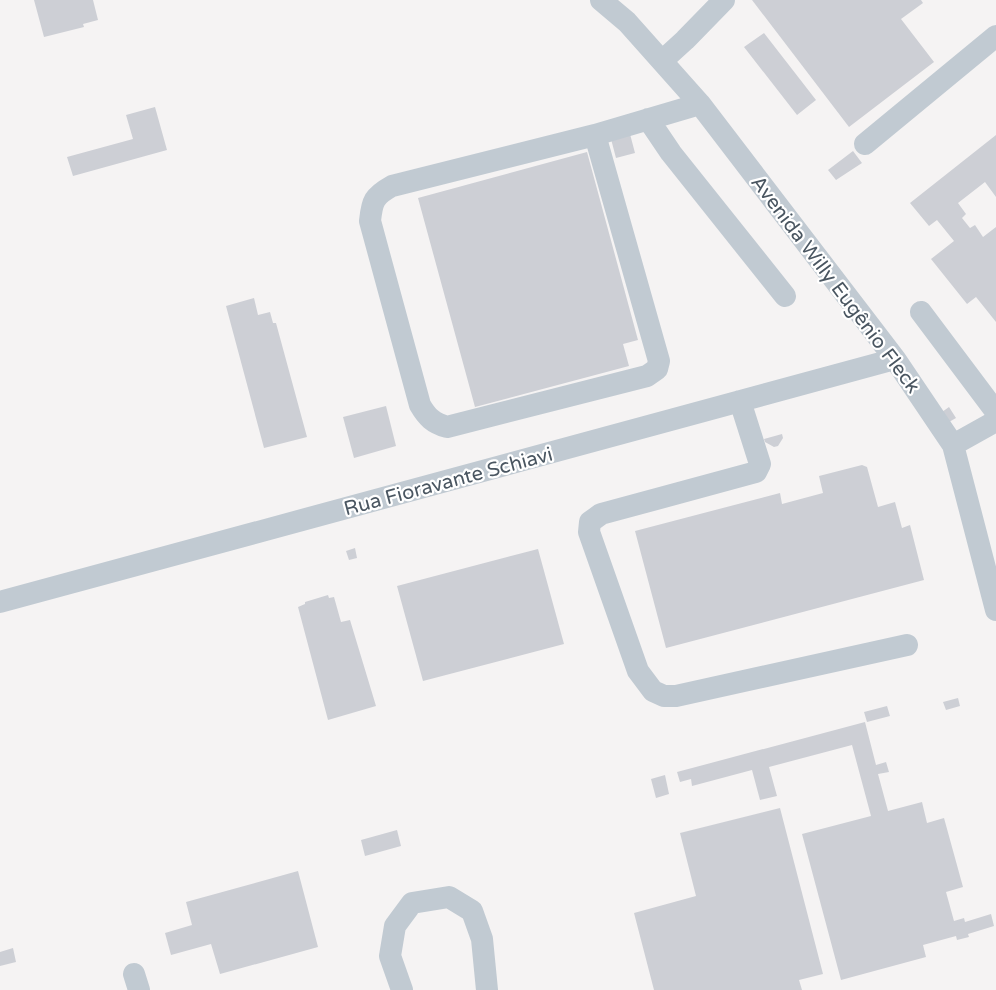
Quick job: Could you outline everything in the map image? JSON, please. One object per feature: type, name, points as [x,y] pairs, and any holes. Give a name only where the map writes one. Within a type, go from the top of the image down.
[{"type":"street","name":"Avenida Willy Eugênio Fleck","points":[[601,0],[627,22],[699,104],[895,359],[953,445],[989,551],[996,610]]},
{"type":"street","points":[[662,61],[724,0]]},
{"type":"street","points":[[865,144],[996,36]]},
{"type":"street","points":[[595,135],[659,362],[657,369],[647,376],[447,427],[435,424],[427,417],[420,405],[370,221],[374,199],[392,186],[595,135],[699,104]]},
{"type":"street","points":[[648,119],[671,153],[785,296]]},
{"type":"street","points":[[921,312],[996,412]]},
{"type":"street","name":"Rua Fioravante Schiavi","points":[[0,602],[895,359]]},
{"type":"street","points":[[740,401],[760,464],[756,472],[601,514],[590,522],[589,532],[641,676],[653,691],[664,696],[676,696],[907,645]]},
{"type":"street","points":[[953,445],[996,421]]},
{"type":"street","points":[[402,990],[390,956],[395,926],[412,903],[449,897],[472,911],[482,939],[487,990]]},
{"type":"building","points":[[34,0],[93,0],[98,20],[83,24],[84,27],[44,37]]},
{"type":"building","points":[[752,0],[921,0],[923,3],[901,19],[934,62],[849,127]]},
{"type":"building","points":[[764,33],[816,100],[797,115],[744,47]]},
{"type":"building","points":[[155,107],[167,150],[73,176],[67,157],[133,139],[126,115]]},
{"type":"building","points":[[630,134],[635,153],[616,158],[611,139]]},
{"type":"building","points":[[996,135],[996,197],[985,182],[958,203],[966,214],[962,218],[970,228],[975,225],[983,237],[996,227],[996,322],[976,297],[967,304],[931,259],[954,241],[937,220],[929,226],[910,203]]},
{"type":"building","points":[[853,151],[862,163],[836,180],[828,170]]},
{"type":"building","points":[[587,152],[638,340],[623,344],[629,366],[475,407],[418,198]]},
{"type":"building","points":[[254,298],[258,315],[270,312],[273,323],[276,323],[307,437],[264,448],[226,306]]},
{"type":"building","points":[[386,406],[396,446],[354,458],[343,417]]},
{"type":"building","points":[[949,407],[956,418],[949,422],[942,412]]},
{"type":"building","points":[[782,434],[783,438],[778,446],[774,447],[765,442],[764,439]]},
{"type":"building","points":[[862,465],[867,467],[878,507],[895,502],[902,528],[910,525],[924,580],[666,648],[635,531],[780,493],[782,504],[823,493],[819,476]]},
{"type":"building","points":[[355,548],[357,558],[349,560],[346,551]]},
{"type":"building","points":[[538,549],[564,644],[423,681],[397,586]]},
{"type":"building","points":[[328,595],[329,598],[334,597],[341,622],[350,620],[376,706],[328,720],[298,607],[305,602]]},
{"type":"building","points":[[958,698],[960,706],[946,710],[943,702]]},
{"type":"building","points":[[887,706],[890,716],[867,722],[864,712]]},
{"type":"building","points":[[865,722],[876,765],[886,762],[889,772],[878,774],[888,811],[922,802],[927,823],[944,818],[963,887],[946,892],[954,921],[964,918],[965,922],[991,914],[994,926],[968,934],[969,937],[957,940],[956,936],[923,945],[926,957],[841,980],[802,834],[871,816],[852,745],[769,767],[777,796],[760,800],[752,770],[692,786],[691,779],[680,782],[677,772]]},
{"type":"building","points":[[665,775],[669,794],[656,798],[651,779]]},
{"type":"building","points":[[780,808],[823,974],[799,980],[802,990],[654,990],[634,913],[696,896],[680,833]]},
{"type":"building","points":[[397,830],[401,846],[365,856],[361,840]]},
{"type":"building","points":[[298,871],[318,947],[220,974],[211,944],[171,955],[165,933],[192,925],[186,902]]},
{"type":"building","points":[[13,948],[16,962],[0,966],[0,952]]}]
